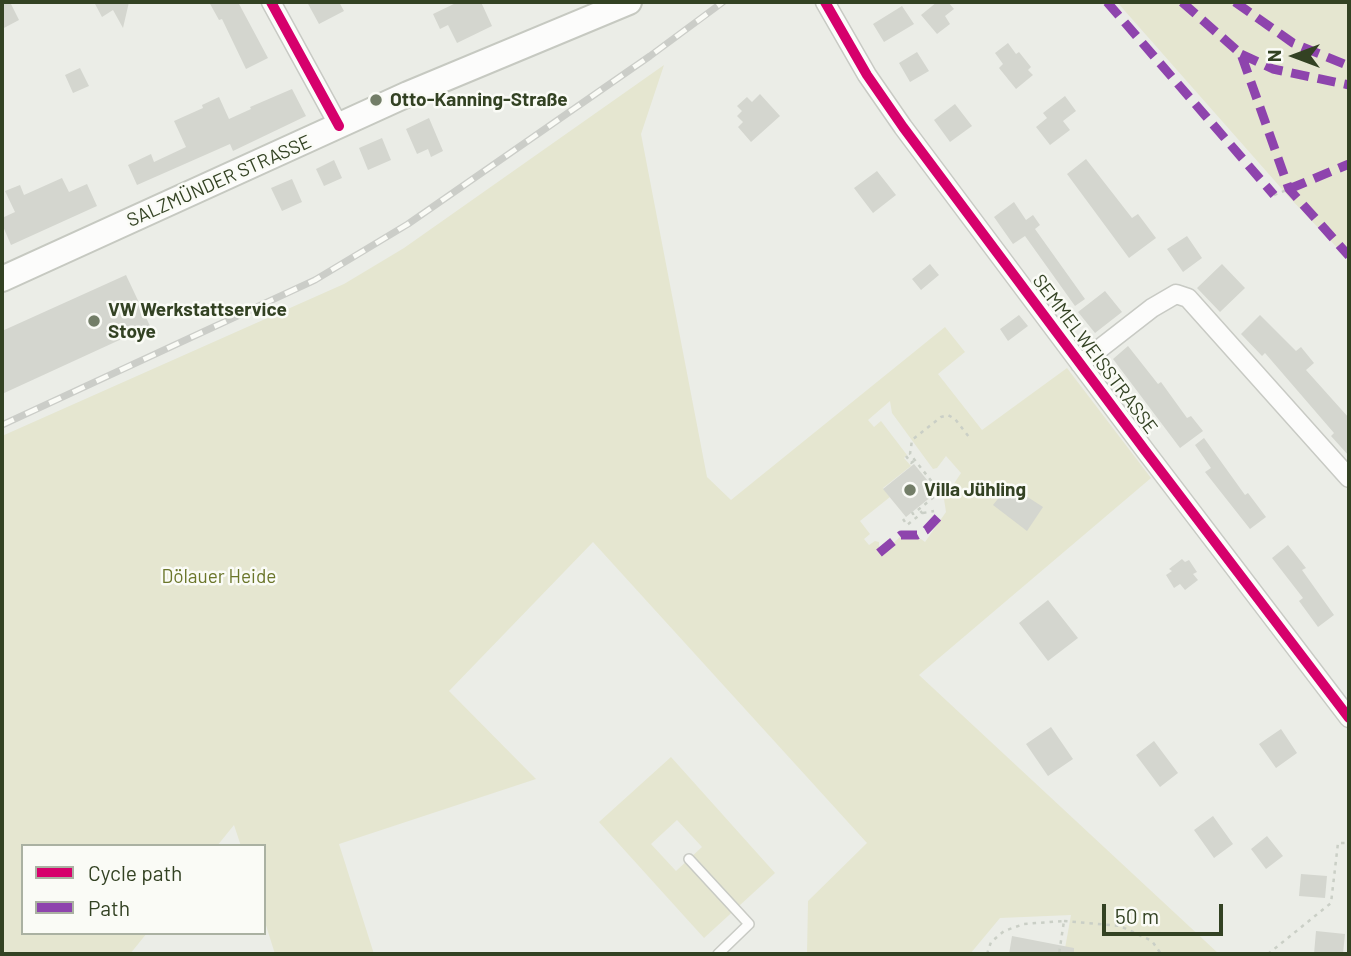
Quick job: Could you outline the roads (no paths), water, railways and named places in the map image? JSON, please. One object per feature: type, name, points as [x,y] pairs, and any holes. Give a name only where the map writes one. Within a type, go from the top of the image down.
[{"type":"main road","name":"SALZMÜNDER STRASSE","points":[[4,273],[408,94],[629,2]]},
{"type":"street","points":[[271,2],[339,126]]},
{"type":"street","name":"SEMMELWEISSTRASSE","points":[[825,2],[867,75],[903,127],[1349,718]]},
{"type":"street","points":[[1080,364],[1152,308],[1176,294],[1188,298],[1349,478]]},
{"type":"lane","points":[[689,859],[749,924],[718,954]]},
{"type":"railway","points":[[2,425],[315,280],[408,224],[723,2]]},
{"type":"place","name":"Otto-Kanning-Straße","points":[[376,100]]},
{"type":"place","name":"VW Werkstattservice Stoye","points":[[94,321]]},
{"type":"place","name":"Villa Jühling","points":[[910,490]]},
{"type":"park label","name":"Dölauer Heide","points":[[219,577]]}]
